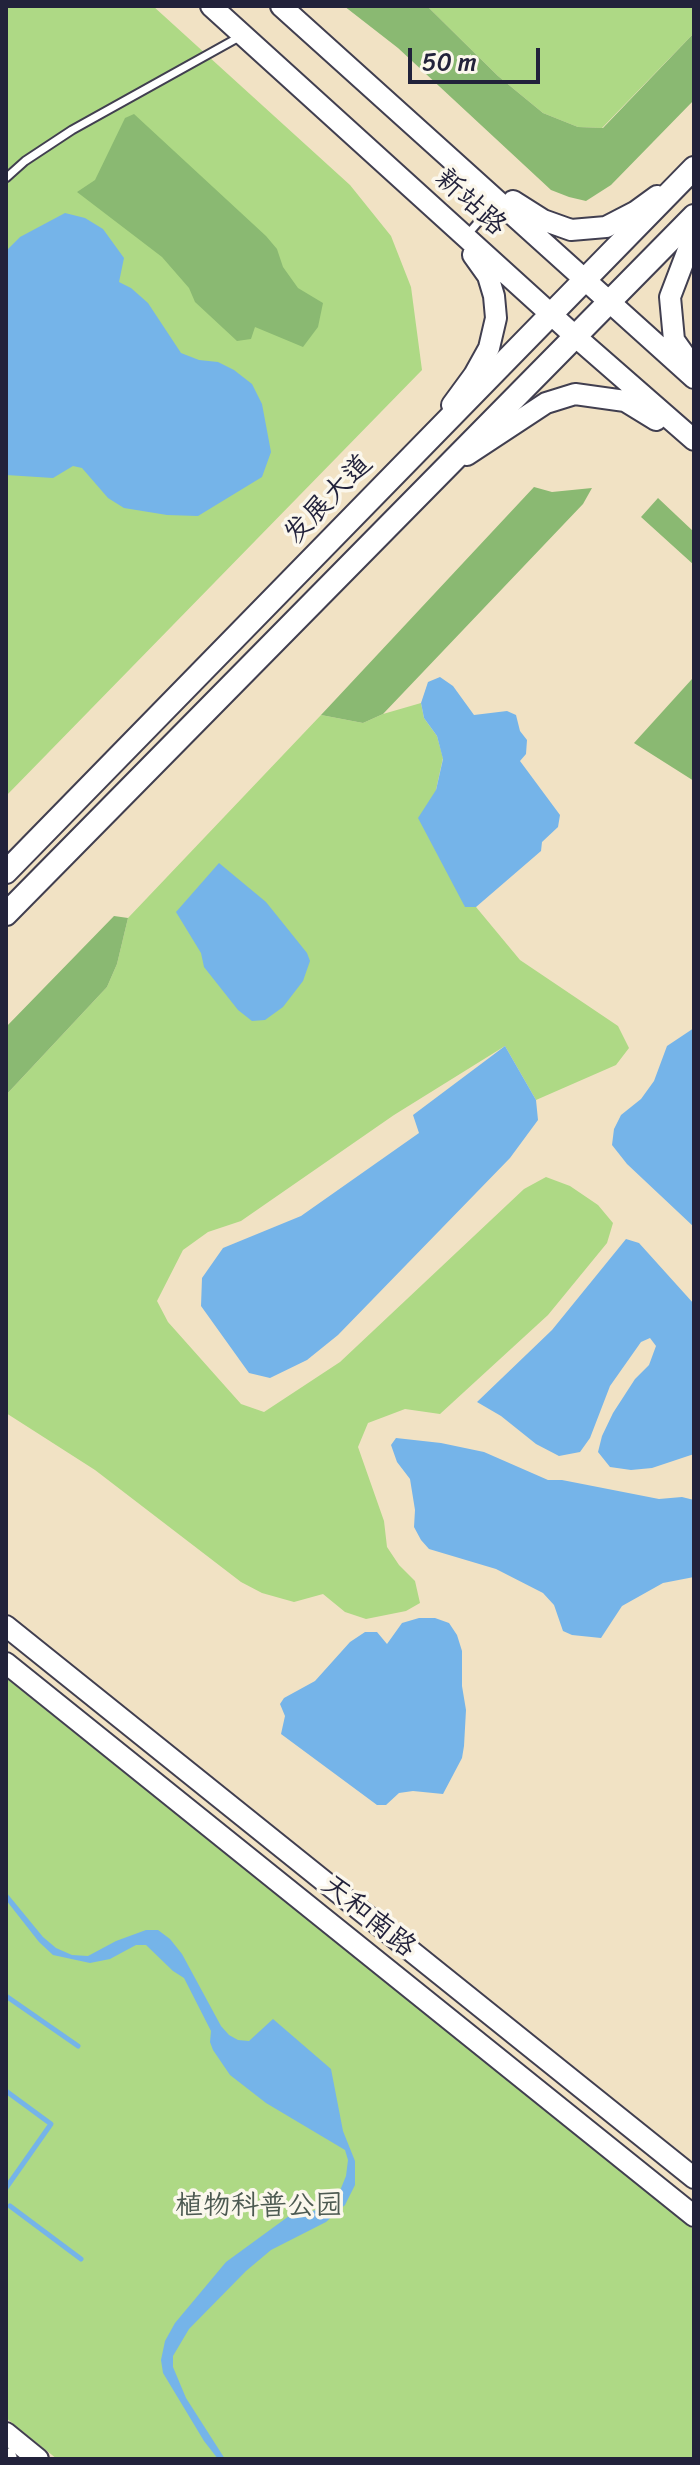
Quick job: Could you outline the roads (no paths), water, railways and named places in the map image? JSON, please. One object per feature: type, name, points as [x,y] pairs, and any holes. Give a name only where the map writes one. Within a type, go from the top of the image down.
[{"type":"main road","name":"发展大道","points":[[6,872],[692,171]]},
{"type":"main road","points":[[6,914],[694,216]]},
{"type":"street","name":"新站路","points":[[211,6],[693,440]]},
{"type":"street","name":"新站路","points":[[281,6],[694,378]]},
{"type":"street","points":[[460,166],[543,220],[571,230],[606,227],[635,212],[692,171]]},
{"type":"street","points":[[407,463],[474,375],[489,348],[496,318],[488,276],[470,250],[420,196]]},
{"type":"street","points":[[694,234],[670,297],[674,340],[694,367]]},
{"type":"street","points":[[430,485],[511,424],[546,403],[575,394],[625,401],[693,440]]},
{"type":"street","name":"天和南路","points":[[6,1626],[694,2178]]},
{"type":"street","name":"天和南路","points":[[6,1663],[694,2216]]},
{"type":"street","points":[[6,2433],[38,2459]]},
{"type":"lane","points":[[6,178],[25,161],[72,130],[243,35]]},
{"type":"lane","points":[[465,237],[498,200]]},
{"type":"water","points":[[65,213],[85,218],[103,229],[124,258],[119,282],[148,303],[181,353],[199,360],[218,362],[234,370],[252,384],[262,404],[271,452],[262,477],[198,516],[124,508],[108,498],[82,468],[73,466],[53,478],[6,475],[6,251],[20,237]]},
{"type":"water","points":[[440,677],[453,686],[474,715],[507,711],[516,715],[520,731],[527,740],[526,754],[520,761],[560,815],[558,827],[542,842],[541,851],[476,907],[465,907],[418,818],[436,790],[443,759],[437,736],[424,718],[421,703],[428,682]]},
{"type":"water","points":[[219,863],[266,902],[310,961],[303,981],[283,1007],[265,1020],[252,1021],[238,1010],[204,967],[201,953],[176,912]]},
{"type":"water","points":[[694,1028],[694,1227],[627,1164],[612,1145],[614,1129],[621,1115],[641,1099],[654,1081],[667,1046]]},
{"type":"water","points":[[505,1046],[536,1100],[538,1120],[510,1158],[338,1335],[307,1360],[270,1378],[249,1373],[201,1306],[202,1278],[223,1248],[301,1216],[419,1133],[413,1115]]},
{"type":"water","points":[[626,1239],[639,1243],[694,1304],[694,1454],[652,1468],[631,1470],[610,1467],[598,1452],[613,1413],[635,1379],[649,1365],[656,1346],[650,1338],[641,1342],[610,1386],[590,1438],[580,1452],[559,1456],[536,1444],[501,1416],[477,1402],[552,1330]]},
{"type":"water","points":[[396,1438],[484,1452],[548,1480],[659,1499],[682,1497],[694,1500],[694,1577],[663,1583],[622,1606],[601,1638],[563,1631],[554,1605],[543,1593],[496,1569],[429,1549],[421,1540],[414,1527],[415,1510],[410,1479],[397,1462],[391,1445]]},
{"type":"water","points":[[435,1618],[449,1623],[462,1651],[466,1710],[462,1758],[443,1794],[399,1793],[386,1805],[377,1805],[281,1734],[285,1716],[280,1704],[284,1698],[315,1681],[350,1642],[365,1632],[377,1632],[387,1644],[402,1623]]},
{"type":"water","points":[[6,1892],[43,1937],[56,1948],[72,1955],[88,1956],[116,1941],[146,1930],[158,1930],[182,1954],[221,2026],[229,2035],[249,2041],[273,2019],[331,2069],[343,2131],[355,2161],[355,2185],[345,2205],[326,2222],[271,2250],[246,2271],[189,2329],[173,2356],[173,2367],[186,2398],[225,2459],[218,2459],[204,2441],[163,2373],[161,2360],[165,2341],[175,2323],[226,2262],[289,2216],[321,2209],[337,2198],[346,2176],[348,2160],[345,2150],[266,2103],[230,2075],[213,2050],[211,2031],[184,1978],[146,1945],[136,1945],[110,1959],[90,1963],[53,1955],[6,1900]]},
{"type":"waterway","points":[[6,1996],[78,2046]]},
{"type":"waterway","points":[[6,2091],[51,2124],[6,2188]]},
{"type":"waterway","points":[[10,2206],[81,2259]]},
{"type":"park label","name":"植物科普公园","points":[[259,2207]]}]
